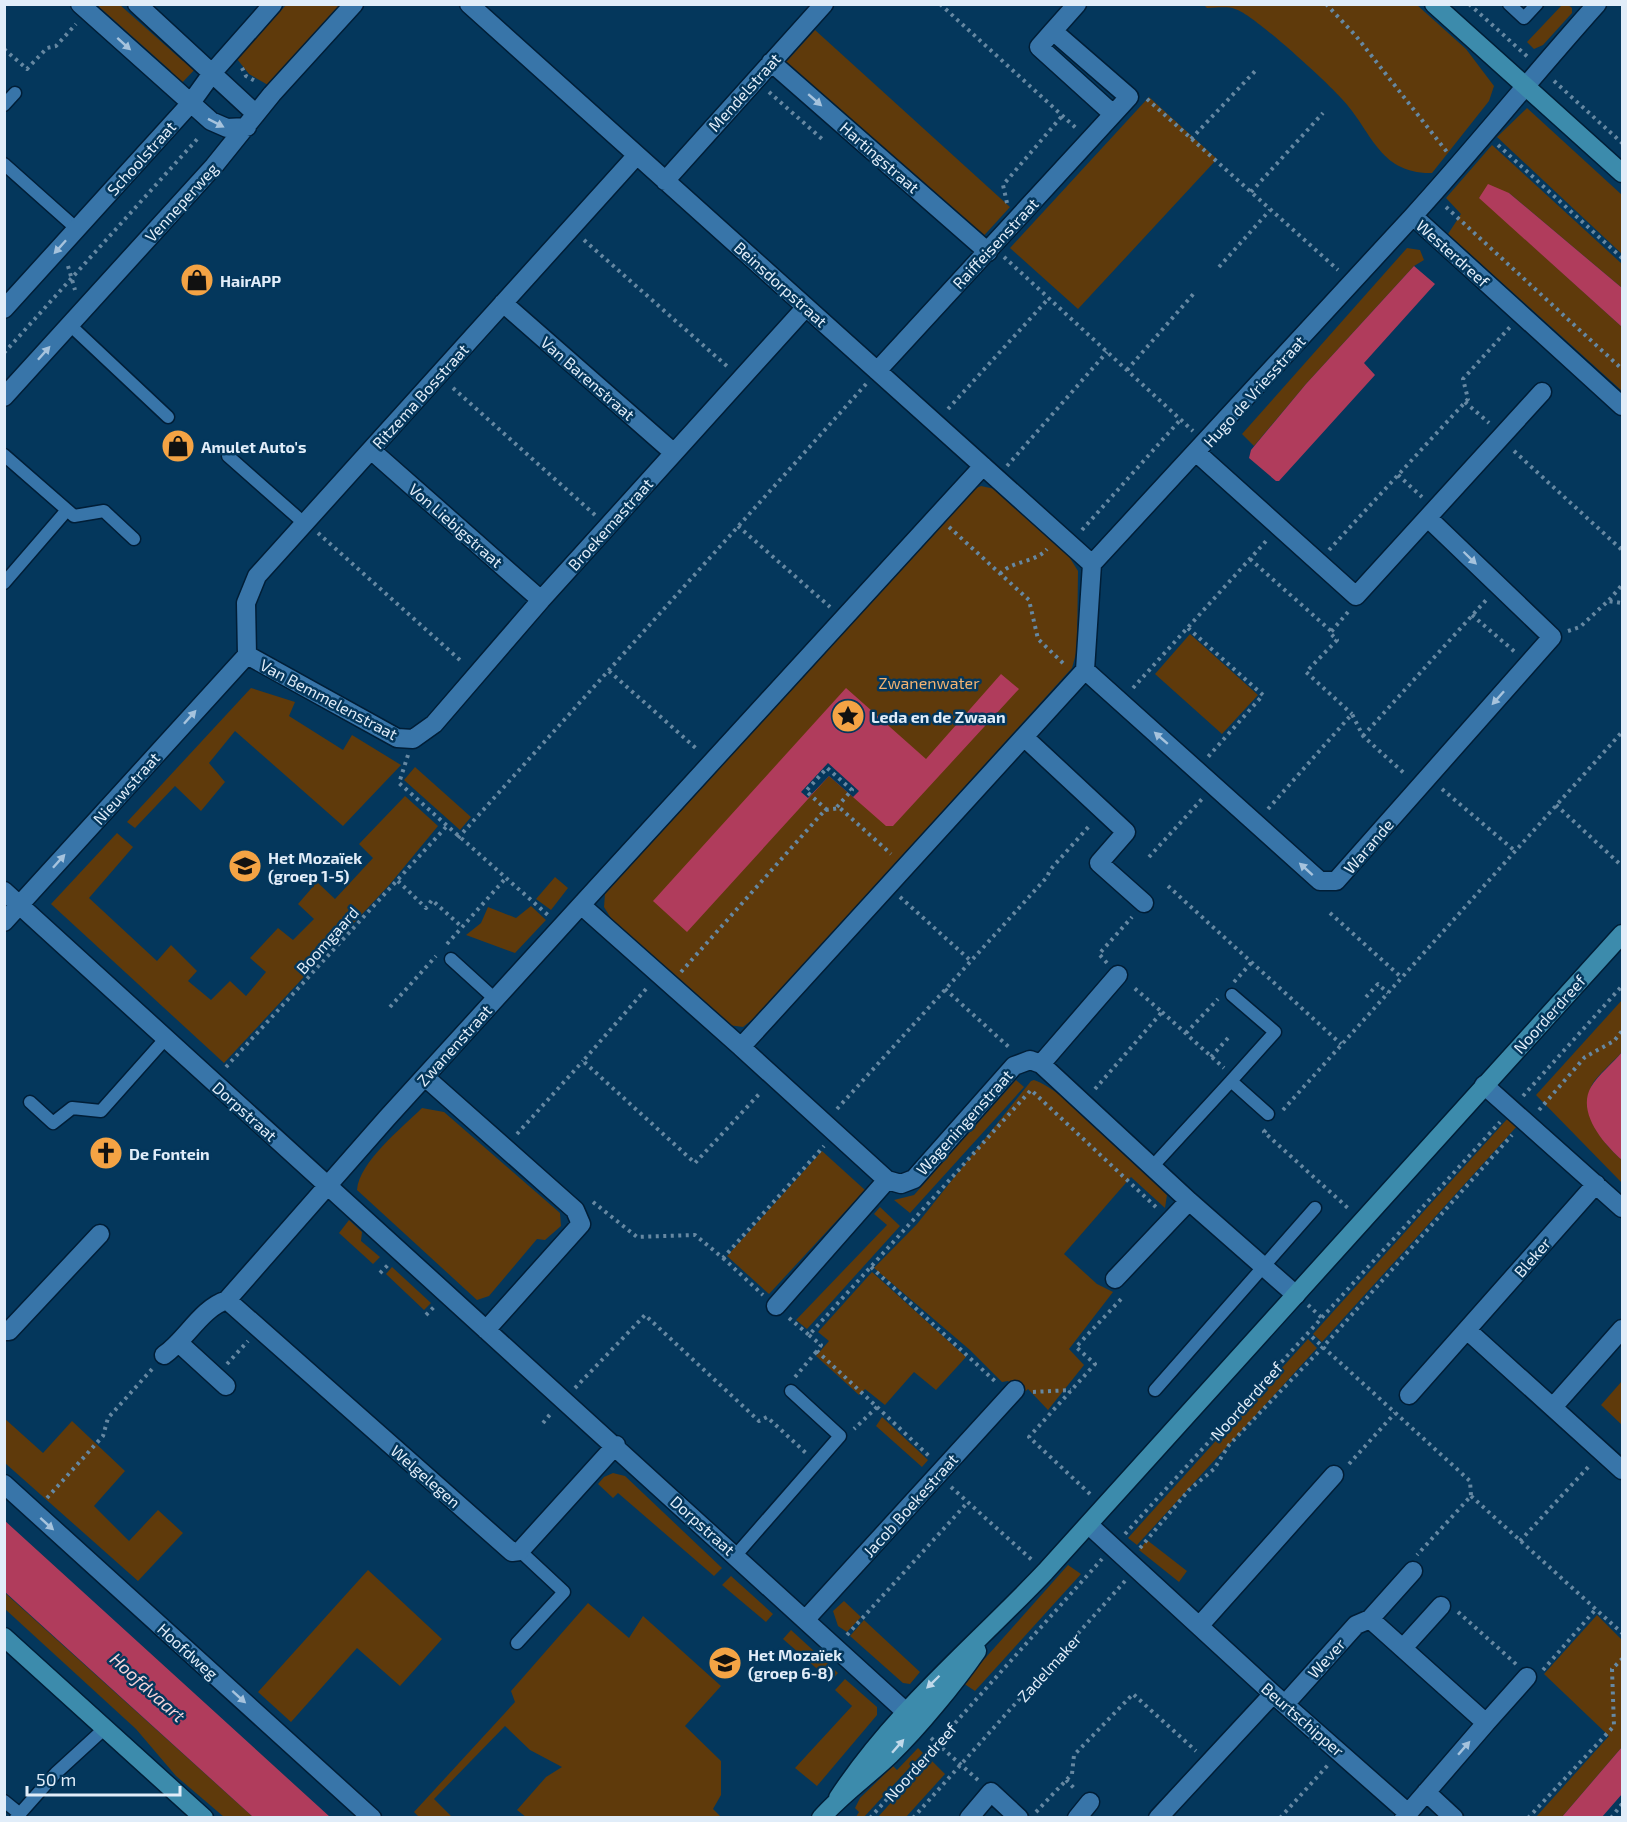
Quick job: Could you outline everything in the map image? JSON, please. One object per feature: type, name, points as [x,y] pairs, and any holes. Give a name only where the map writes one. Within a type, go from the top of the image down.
[{"type":"street","points":[[84,8],[186,100],[222,127],[252,120],[213,72],[137,4]]},
{"type":"street","name":"Schoolstraat","points":[[4,309],[77,229],[186,100],[273,4]]},
{"type":"street","name":"Venneperweg","points":[[4,397],[354,4]]},
{"type":"street","name":"Beinsdorpstraat","points":[[469,4],[1092,564]]},
{"type":"street","name":"Mendelstraat","points":[[665,181],[824,4]]},
{"type":"street","points":[[1077,4],[1039,47],[1113,114]]},
{"type":"street","points":[[1434,4],[1623,173]]},
{"type":"street","points":[[1526,86],[1589,7]]},
{"type":"street","points":[[1053,31],[1129,97]]},
{"type":"street","name":"Hartingstraat","points":[[771,62],[955,223],[990,249]]},
{"type":"street","name":"Westerdreef","points":[[1526,86],[1487,135],[1413,216],[1623,406]]},
{"type":"street","name":"Raiffeisenstraat","points":[[877,371],[1129,97]]},
{"type":"street","name":"Ritzema Bosstraat","points":[[247,655],[246,603],[253,582],[637,155]]},
{"type":"street","name":"Hugo de Vriesstraat","points":[[1092,564],[1202,448],[1413,216]]},
{"type":"street","name":"Van Barenstraat","points":[[502,303],[674,453]]},
{"type":"street","name":"Broekemastraat","points":[[411,744],[434,724],[541,600],[806,307]]},
{"type":"street","points":[[1202,448],[1279,526],[1356,596],[1542,392]]},
{"type":"street","name":"Von Liebigstraat","points":[[371,450],[541,600]]},
{"type":"street","points":[[776,1306],[887,1180],[671,983],[581,905],[938,515],[990,472]]},
{"type":"street","points":[[1432,513],[1498,585],[1552,637]]},
{"type":"street","points":[[741,1047],[1081,674],[1092,564]]},
{"type":"street","name":"Warande","points":[[1081,674],[1120,702],[1320,881],[1336,881],[1552,637]]},
{"type":"street","name":"Van Bemmelenstraat","points":[[247,655],[411,744]]},
{"type":"street","name":"Nieuwstraat","points":[[4,922],[247,655]]},
{"type":"street","points":[[1024,737],[1126,832],[1099,863],[1144,903]]},
{"type":"street","name":"Dorpstraat","points":[[4,891],[912,1716]]},
{"type":"street","name":"Zwanenstraat","points":[[327,1186],[581,905]]},
{"type":"street","name":"Noorderdreef","points":[[821,1818],[838,1798],[891,1754],[912,1716],[958,1679],[992,1629],[1089,1525],[1484,1085],[1623,934]]},
{"type":"street","points":[[1118,975],[1041,1064],[1189,1201],[1296,1295]]},
{"type":"street","name":"Wageningenstraat","points":[[887,1180],[901,1184],[914,1179],[1014,1066],[1029,1060],[1041,1064]]},
{"type":"street","points":[[425,1077],[575,1210],[581,1224],[486,1330]]},
{"type":"street","points":[[1484,1085],[1623,1208]]},
{"type":"street","name":"Bleker","points":[[1409,1395],[1596,1184]]},
{"type":"street","points":[[164,1355],[180,1344],[215,1303],[227,1300],[327,1186]]},
{"type":"street","points":[[1115,1279],[1189,1201]]},
{"type":"street","points":[[4,1331],[9,1331],[100,1234]]},
{"type":"street","name":"Welgelegen","points":[[227,1300],[512,1552],[520,1551]]},
{"type":"street","points":[[1553,1407],[1623,1329]]},
{"type":"street","points":[[1467,1330],[1623,1470]]},
{"type":"street","points":[[180,1344],[220,1381]]},
{"type":"street","name":"Jacob Boekestraat","points":[[806,1619],[1012,1393]]},
{"type":"street","points":[[520,1551],[616,1445]]},
{"type":"street","points":[[1200,1625],[1334,1475]]},
{"type":"street","name":"Hoofdweg","points":[[4,1484],[372,1818]]},
{"type":"street","name":"Beurtschipper","points":[[1089,1525],[1279,1699],[1340,1751],[1406,1815],[1426,1792]]},
{"type":"street","name":"Wever","points":[[1279,1699],[1356,1625],[1370,1619],[1413,1571]]},
{"type":"street","points":[[1403,1648],[1448,1607]]},
{"type":"street","points":[[1370,1619],[1486,1723]]},
{"type":"street","points":[[4,1637],[204,1818]]},
{"type":"street","points":[[1454,1818],[1426,1792],[1527,1676]]},
{"type":"street","points":[[1158,1818],[1209,1763],[1279,1699]]},
{"type":"street","points":[[969,1818],[991,1792],[1019,1818]]},
{"type":"street","points":[[1077,1818],[1090,1802]]},
{"type":"lane","points":[[1509,4],[1524,18],[1537,4]]},
{"type":"lane","points":[[4,105],[15,93]]},
{"type":"lane","points":[[4,164],[77,229]]},
{"type":"lane","points":[[76,318],[168,417]]},
{"type":"lane","points":[[4,455],[74,516],[104,511],[134,539]]},
{"type":"lane","points":[[228,456],[306,523]]},
{"type":"lane","points":[[4,583],[67,510]]},
{"type":"lane","points":[[451,959],[495,999]]},
{"type":"lane","points":[[1152,1167],[1275,1032],[1226,996]]},
{"type":"lane","points":[[30,1102],[53,1123],[72,1108],[101,1111],[166,1038]]},
{"type":"lane","points":[[1233,1079],[1268,1120]]},
{"type":"lane","points":[[1155,1390],[1316,1208]]},
{"type":"lane","points":[[736,1555],[840,1436],[791,1391]]},
{"type":"lane","points":[[517,1643],[564,1592],[520,1551]]},
{"type":"lane","points":[[4,1801],[18,1816],[56,1773],[104,1729]]},
{"type":"path","points":[[940,4],[1090,140]]},
{"type":"path","points":[[1326,4],[1356,36],[1446,150],[1453,172]]},
{"type":"path","points":[[4,49],[27,69],[47,48],[56,46],[84,8]]},
{"type":"path","points":[[239,65],[246,76],[262,84]]},
{"type":"path","points":[[1191,139],[1257,69]]},
{"type":"path","points":[[755,80],[822,139]]},
{"type":"path","points":[[1129,97],[1143,95],[1353,283]]},
{"type":"path","points":[[1251,192],[1323,113]]},
{"type":"path","points":[[1013,224],[1003,185],[1062,116]]},
{"type":"path","points":[[1487,135],[1623,258]]},
{"type":"path","points":[[4,353],[200,136]]},
{"type":"path","points":[[1433,194],[1623,369]]},
{"type":"path","points":[[1219,267],[1270,209]]},
{"type":"path","points":[[571,228],[741,378]]},
{"type":"path","points":[[61,246],[72,280],[76,318]]},
{"type":"path","points":[[990,249],[1049,298],[1180,419],[1202,448]]},
{"type":"path","points":[[1127,370],[1196,291]]},
{"type":"path","points":[[936,423],[1049,298]]},
{"type":"path","points":[[1318,562],[1468,399],[1463,379],[1521,314]]},
{"type":"path","points":[[990,472],[1107,352]]},
{"type":"path","points":[[458,838],[877,371]]},
{"type":"path","points":[[439,375],[608,527]]},
{"type":"path","points":[[1465,402],[1623,550]]},
{"type":"path","points":[[1000,573],[1007,567],[1043,554],[1065,539],[1180,419]]},
{"type":"path","points":[[1398,475],[1432,513]]},
{"type":"path","points":[[938,515],[1032,604],[1038,639],[1081,674]]},
{"type":"path","points":[[306,523],[476,675]]},
{"type":"path","points":[[738,526],[843,619]]},
{"type":"path","points":[[1120,702],[1279,526]]},
{"type":"path","points":[[1250,559],[1331,631],[1330,633],[1337,640],[1306,672],[1352,714],[1363,736],[1515,851]]},
{"type":"path","points":[[1363,736],[1498,585]]},
{"type":"path","points":[[1552,637],[1580,627],[1623,585]]},
{"type":"path","points":[[1608,601],[1623,603]]},
{"type":"path","points":[[1331,631],[1352,607]]},
{"type":"path","points":[[1472,615],[1529,664]]},
{"type":"path","points":[[1188,628],[1263,695],[1197,770]]},
{"type":"path","points":[[609,671],[712,762]]},
{"type":"path","points":[[1255,823],[1352,714]]},
{"type":"path","points":[[1282,1111],[1401,976],[1623,732]]},
{"type":"path","points":[[411,744],[399,783],[458,838],[563,926]]},
{"type":"path","points":[[827,810],[806,791],[827,768],[852,790],[835,808]]},
{"type":"path","points":[[1149,857],[1203,798]]},
{"type":"path","points":[[1556,805],[1623,866]]},
{"type":"path","points":[[671,983],[827,810],[840,808],[905,867]]},
{"type":"path","points":[[575,1210],[591,1200],[637,1237],[695,1235],[723,1258],[945,989],[1103,810]]},
{"type":"path","name":"Boomgaard","points":[[224,1069],[446,827]]},
{"type":"path","points":[[398,881],[426,908],[432,900],[462,927]]},
{"type":"path","points":[[888,886],[970,961]]},
{"type":"path","points":[[1168,886],[1341,1044]]},
{"type":"path","points":[[1144,903],[1099,954],[1118,975],[1211,1056],[1233,1079]]},
{"type":"path","points":[[1330,913],[1401,976]]},
{"type":"path","points":[[1366,997],[1378,984],[1388,993]]},
{"type":"path","name":"Noorderdreef","points":[[870,1818],[1113,1547],[1522,1117],[1623,986]]},
{"type":"path","points":[[504,1149],[646,989]]},
{"type":"path","points":[[945,989],[1012,1050]]},
{"type":"path","points":[[1186,1034],[1226,996]]},
{"type":"path","points":[[1083,1102],[1162,1012]]},
{"type":"path","points":[[1522,1117],[1585,1057],[1614,1041],[1623,1031]]},
{"type":"path","points":[[1211,1056],[1228,1038]]},
{"type":"path","points":[[583,1061],[694,1163],[760,1093]]},
{"type":"path","points":[[1071,1390],[1032,1392],[1020,1404],[1012,1393],[871,1267],[1031,1090],[1170,1221]]},
{"type":"path","name":"Zadelmaker","points":[[914,1818],[1132,1566],[1190,1490],[1214,1469],[1229,1445],[1323,1347],[1522,1117]]},
{"type":"path","points":[[1268,1120],[1264,1132],[1362,1221]]},
{"type":"path","points":[[1093,1498],[1029,1437],[1095,1364],[1076,1347],[1129,1290],[1115,1279]]},
{"type":"path","points":[[565,1400],[645,1315],[759,1421],[766,1417],[816,1463]]},
{"type":"path","points":[[791,1391],[793,1378],[821,1345],[809,1335]]},
{"type":"path","points":[[1312,1337],[1470,1481],[1471,1496],[1623,1633]]},
{"type":"path","points":[[220,1381],[250,1338]]},
{"type":"path","points":[[817,1351],[877,1407],[968,1502],[1046,1572]]},
{"type":"path","points":[[36,1513],[103,1436],[108,1418],[164,1355]]},
{"type":"path","points":[[840,1436],[848,1435],[877,1407]]},
{"type":"path","points":[[1334,1475],[1340,1473],[1395,1413]]},
{"type":"path","points":[[1520,1541],[1602,1451]]},
{"type":"path","points":[[1413,1571],[1407,1565],[1471,1496]]},
{"type":"path","points":[[837,1646],[968,1502]]},
{"type":"path","points":[[1448,1607],[1527,1676],[1541,1673],[1596,1609]]},
{"type":"path","points":[[1528,1818],[1614,1726],[1612,1669],[1623,1659]]},
{"type":"path","points":[[1032,1817],[1072,1774],[1074,1755],[1133,1694],[1209,1763]]},
{"type":"path","points":[[938,1742],[991,1792]]},
{"type":"path","points":[[1280,1818],[1340,1751]]},
{"type":"path","points":[[1611,1818],[1623,1804]]},
{"type":"green space","points":[[97,5],[120,5],[183,61],[188,57],[198,66],[179,86],[168,75],[171,71]]},
{"type":"green space","points":[[286,5],[340,5],[268,85],[249,74],[237,59]]},
{"type":"green space","points":[[1204,5],[1417,5],[1466,49],[1494,86],[1489,101],[1432,173],[1414,171],[1399,166],[1388,158],[1378,148],[1352,110],[1333,90],[1257,22],[1235,9],[1207,8]]},
{"type":"green space","points":[[1562,5],[1572,8],[1572,13],[1543,45],[1534,49],[1527,42]]},
{"type":"green space","points":[[815,30],[1010,207],[979,241],[786,62]]},
{"type":"green space","points":[[1149,97],[1217,159],[1078,309],[1010,248]]},
{"type":"green space","points":[[1527,108],[1622,195],[1622,254],[1497,137]]},
{"type":"green space","points":[[1492,145],[1622,264],[1622,288],[1509,193],[1479,197],[1622,327],[1622,391],[1448,234],[1461,214],[1446,198]]},
{"type":"green space","points":[[1407,248],[1420,250],[1424,260],[1414,266],[1306,384],[1254,446],[1242,434]]},
{"type":"green space","name":"Zwanenwater","points":[[981,486],[995,489],[1068,555],[1078,571],[1077,650],[1072,668],[758,1015],[743,1027],[728,1025],[612,920],[604,907],[605,894],[974,489]]},
{"type":"green space","points":[[1190,634],[1258,695],[1222,734],[1155,674]]},
{"type":"green space","points":[[251,688],[295,702],[289,716],[343,750],[352,735],[401,765],[343,826],[235,731],[209,763],[225,782],[201,811],[175,786],[135,828],[127,822]]},
{"type":"green space","points":[[415,767],[471,817],[460,830],[404,780]]},
{"type":"green space","points":[[405,796],[438,826],[390,884],[224,1063],[51,904],[117,833],[133,847],[89,898],[157,961],[171,945],[197,971],[188,981],[211,1000],[230,981],[246,996],[266,972],[250,958],[278,928],[293,940],[314,919],[298,904],[317,882],[335,899],[373,858],[359,844]]},
{"type":"green space","points":[[555,877],[568,888],[551,910],[536,899]]},
{"type":"green space","points":[[531,906],[546,920],[515,953],[466,935],[481,923],[488,907],[516,918]]},
{"type":"green space","points":[[1622,1000],[1622,1052],[1593,1083],[1589,1108],[1595,1128],[1622,1160],[1622,1183],[1536,1095]]},
{"type":"green space","points":[[1016,1080],[1024,1087],[910,1213],[894,1200],[914,1195]]},
{"type":"green space","points":[[1034,1080],[1048,1087],[1083,1114],[1167,1195],[1165,1208],[1131,1177],[1064,1254],[1097,1284],[1113,1292],[1069,1349],[1084,1365],[1048,1410],[1028,1389],[1022,1394],[1008,1381],[1002,1382],[970,1350],[874,1268],[917,1224]]},
{"type":"green space","points":[[422,1108],[444,1112],[560,1213],[561,1226],[545,1240],[537,1239],[489,1296],[477,1300],[357,1190],[365,1168],[373,1157]]},
{"type":"green space","points":[[1509,1117],[1518,1125],[1322,1342],[1313,1334]]},
{"type":"green space","points":[[822,1151],[865,1190],[769,1294],[727,1256]]},
{"type":"green space","points":[[880,1207],[900,1226],[807,1329],[796,1320],[887,1225],[874,1214]]},
{"type":"green space","points":[[349,1220],[362,1232],[361,1241],[380,1257],[373,1264],[339,1233]]},
{"type":"green space","points":[[392,1267],[431,1303],[424,1310],[386,1274]]},
{"type":"green space","points":[[872,1272],[966,1357],[936,1390],[914,1372],[885,1405],[865,1389],[859,1395],[816,1356],[829,1341],[818,1332]]},
{"type":"green space","points":[[1308,1339],[1317,1348],[1137,1545],[1128,1538]]},
{"type":"green space","points":[[1622,1381],[1622,1425],[1601,1405]]},
{"type":"green space","points":[[882,1417],[928,1460],[922,1467],[876,1426]]},
{"type":"green space","points":[[4,1418],[43,1453],[72,1421],[125,1471],[94,1506],[129,1541],[158,1510],[183,1533],[138,1581],[5,1463]]},
{"type":"green space","points":[[613,1473],[625,1476],[722,1568],[714,1576],[618,1493],[613,1498],[598,1484],[604,1477]]},
{"type":"green space","points":[[1147,1540],[1187,1571],[1179,1582],[1139,1550]]},
{"type":"green space","points":[[1068,1565],[1081,1574],[975,1691],[963,1683]]},
{"type":"green space","points":[[368,1570],[442,1639],[400,1686],[357,1648],[291,1722],[258,1692]]},
{"type":"green space","points":[[731,1576],[773,1614],[766,1622],[722,1585]]},
{"type":"green space","points":[[4,1592],[253,1817],[224,1817],[176,1776],[136,1729],[5,1609]]},
{"type":"green space","points":[[844,1601],[861,1617],[847,1632],[838,1626],[833,1611]]},
{"type":"green space","points":[[588,1603],[629,1638],[643,1616],[721,1686],[685,1726],[721,1761],[721,1795],[713,1809],[721,1817],[526,1817],[517,1810],[546,1777],[562,1767],[530,1750],[505,1726],[434,1799],[452,1817],[419,1817],[414,1812],[515,1702],[511,1691]]},
{"type":"green space","points":[[1597,1615],[1622,1640],[1622,1747],[1562,1817],[1535,1818],[1609,1736],[1544,1674]]},
{"type":"green space","points":[[864,1620],[920,1672],[910,1684],[903,1683],[850,1636]]},
{"type":"green space","points":[[791,1630],[838,1673],[831,1681],[783,1639]]},
{"type":"green space","points":[[845,1679],[877,1707],[877,1715],[817,1786],[795,1768],[852,1706],[835,1690]]},
{"type":"green space","points":[[918,1748],[923,1753],[864,1817],[856,1817],[859,1812],[855,1808],[860,1798],[893,1766],[897,1770]]},
{"type":"green space","points":[[930,1759],[945,1774],[906,1817],[878,1817]]},
{"type":"water","points":[[1488,184],[1509,193],[1622,288],[1622,327],[1479,198]]},
{"type":"water","points":[[1414,266],[1435,284],[1364,363],[1375,375],[1279,481],[1276,481],[1249,458],[1251,450],[1306,384]]},
{"type":"water","points":[[1001,674],[1019,689],[893,826],[886,826],[829,776],[687,932],[653,901],[846,688],[926,759]]},
{"type":"water","points":[[1622,1052],[1622,1160],[1594,1128],[1587,1107],[1587,1097],[1598,1078]]},
{"type":"water","name":"Hoofdvaart","points":[[4,1520],[330,1817],[253,1817],[5,1592]]},
{"type":"water","points":[[1622,1747],[1622,1794],[1602,1817],[1562,1817]]},
{"type":"pier","points":[[828,763],[859,791],[853,797],[829,776],[808,798],[801,792]]},
{"type":"place","name":"HairAPP","points":[[197,280]]},
{"type":"place","name":"Amulet Auto's","points":[[178,446]]},
{"type":"place","name":"Leda en de Zwaan","points":[[848,716]]},
{"type":"place","name":"Het Mozaïek (groep 1-5)","points":[[245,866]]},
{"type":"place","name":"De Fontein","points":[[106,1153]]},
{"type":"place","name":"Het Mozaïek (groep 6-8)","points":[[725,1663]]}]
